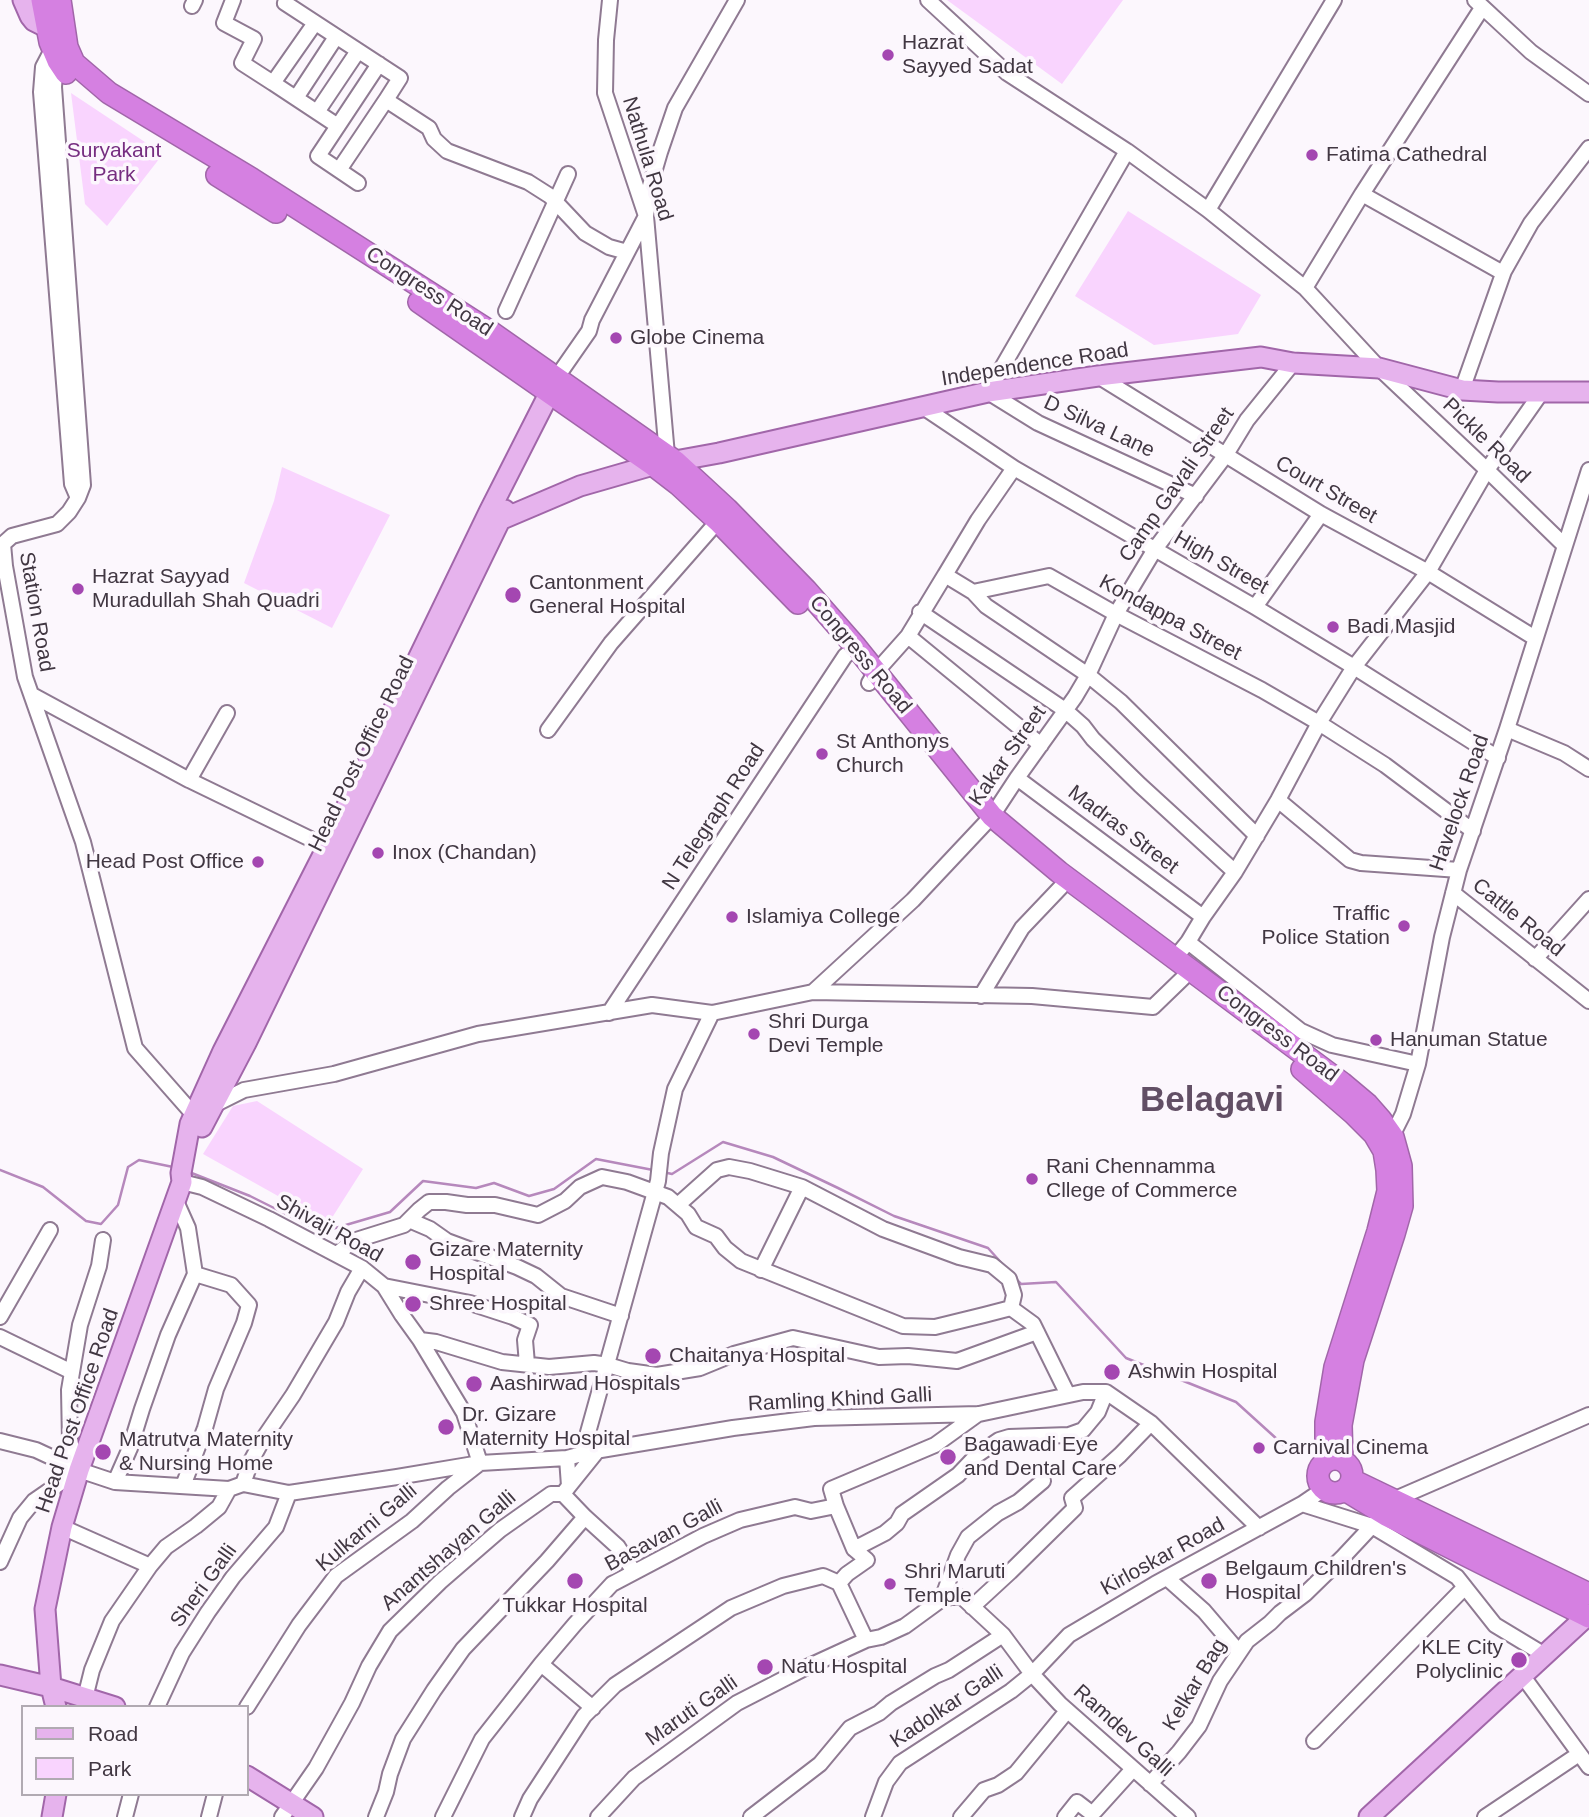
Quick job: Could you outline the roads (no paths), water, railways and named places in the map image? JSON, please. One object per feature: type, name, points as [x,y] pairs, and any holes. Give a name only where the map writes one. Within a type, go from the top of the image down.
[{"type":"highway","name":"Congress Road","points":[[54,23],[74,63],[108,93],[351,242],[488,330],[558,388],[665,460],[763,546],[806,590],[850,651],[989,821],[1060,887],[1184,962]]},
{"type":"highway","name":"Congress Road","points":[[665,460],[679,485],[850,651]]},
{"type":"highway","name":"Congress Road","points":[[989,821],[1184,962],[1358,1097],[1381,1120],[1388,1144]]},
{"type":"highway","points":[[1334,1460],[1326,1422],[1335,1367],[1388,1191],[1388,1144]]},
{"type":"highway","points":[[1340,1487],[1352,1470],[1346,1462],[1334,1460],[1318,1471],[1320,1484],[1340,1487],[1384,1514],[1588,1610]]},
{"type":"main road","points":[[23,0],[34,21],[54,23]]},
{"type":"main road","name":"Independence Road","points":[[500,520],[580,486],[665,460],[719,453],[988,392],[1098,376],[1261,357],[1293,363],[1378,368],[1462,390],[1541,393],[1589,391]]},
{"type":"main road","name":"Head Post Office Road","points":[[203,1111],[264,1007],[484,538],[500,520],[558,388]]},
{"type":"main road","name":"Head Post Office Road","points":[[56,1705],[51,1687],[45,1609],[62,1527],[79,1470],[181,1178],[189,1135],[200,1131],[203,1111],[223,1051],[558,388]]},
{"type":"main road","points":[[1374,1815],[1588,1610]]},
{"type":"main road","points":[[0,1675],[108,1705]]},
{"type":"main road","points":[[248,1777],[286,1810],[313,1817]]},
{"type":"main road","points":[[52,1817],[56,1796]]},
{"type":"street","points":[[233,0],[224,23],[254,39],[242,63],[338,126]]},
{"type":"street","points":[[286,0],[285,3],[400,78],[339,170]]},
{"type":"street","name":"Nathula Road","points":[[610,0],[605,93],[646,216],[665,460]]},
{"type":"street","points":[[558,388],[646,216],[653,174],[675,108],[737,0]]},
{"type":"street","name":"Pickle Road","points":[[928,0],[1007,73],[1127,150],[1208,210],[1305,288],[1378,368],[1564,545]]},
{"type":"street","points":[[1208,210],[1334,0]]},
{"type":"street","points":[[1305,288],[1478,4],[1531,51],[1589,94]]},
{"type":"street","name":"Station Road","points":[[54,23],[54,87],[83,485],[69,512],[57,524],[12,537],[2,544],[5,566],[23,665],[83,842],[135,1048],[203,1111]]},
{"type":"street","points":[[273,83],[315,23]]},
{"type":"street","points":[[296,98],[336,37]]},
{"type":"street","points":[[317,112],[358,51]]},
{"type":"street","points":[[358,183],[318,156],[379,64]]},
{"type":"street","points":[[386,100],[429,128],[434,139],[447,151],[528,182],[550,196],[584,233],[609,247],[627,252]]},
{"type":"street","points":[[1462,390],[1503,273],[1531,223],[1589,149]]},
{"type":"street","points":[[988,392],[1127,150]]},
{"type":"street","points":[[506,311],[568,174]]},
{"type":"street","points":[[1362,194],[1503,273]]},
{"type":"street","name":"Camp Gavali Street","points":[[1065,710],[1088,675],[1116,614],[1155,549],[1225,456],[1247,420],[1293,363]]},
{"type":"street","name":"Court Street","points":[[1098,376],[1225,456],[1427,572],[1535,638]]},
{"type":"street","name":"D Silva Lane","points":[[988,392],[1038,423],[1196,496]]},
{"type":"street","points":[[203,1111],[244,1090],[334,1074],[478,1034],[652,1005],[712,1013],[813,992],[1032,996],[1153,1007],[1184,962],[1203,917],[1257,836],[1354,667],[1427,572],[1488,470],[1541,393]]},
{"type":"street","name":"High Street","points":[[923,407],[1014,468],[1255,607],[1498,758]]},
{"type":"street","points":[[872,678],[908,636],[920,612],[978,520],[1014,468]]},
{"type":"street","name":"Havelock Road","points":[[1388,1144],[1403,1114],[1418,1064],[1442,937],[1459,870],[1498,758],[1589,470]]},
{"type":"street","points":[[1255,607],[1321,513]]},
{"type":"street","points":[[548,730],[611,643],[718,521]]},
{"type":"street","points":[[944,575],[973,592],[998,615],[1088,675],[1121,702],[1257,836]]},
{"type":"street","name":"Kondappa Street","points":[[973,592],[1049,576],[1320,723],[1385,765],[1473,831]]},
{"type":"street","points":[[920,612],[1065,710],[1140,785],[1235,872]]},
{"type":"street","points":[[908,636],[1041,745]]},
{"type":"street","name":"N Telegraph Road","points":[[609,1013],[850,651]]},
{"type":"street","points":[[32,695],[189,779],[327,847]]},
{"type":"street","name":"Kakar Street","points":[[813,992],[913,900],[989,821],[1065,710]]},
{"type":"street","points":[[189,779],[226,713]]},
{"type":"street","points":[[1507,729],[1564,753],[1589,769]]},
{"type":"street","name":"Madras Street","points":[[1017,778],[1203,917]]},
{"type":"street","points":[[1278,800],[1355,862],[1459,870]]},
{"type":"street","points":[[981,996],[1022,928],[1060,887]]},
{"type":"street","name":"Cattle Road","points":[[1453,893],[1589,1002]]},
{"type":"street","points":[[1535,959],[1589,899]]},
{"type":"street","points":[[1184,962],[1301,1031],[1332,1045],[1418,1064]]},
{"type":"street","points":[[582,1454],[656,1187],[675,1090],[712,1013]]},
{"type":"street","points":[[678,1204],[717,1170],[729,1167],[802,1187],[883,1229],[959,1257],[992,1265],[1009,1279],[1014,1295],[1010,1308]]},
{"type":"street","points":[[337,1254],[353,1241],[404,1225],[429,1202],[495,1205],[538,1214],[565,1200],[580,1187],[602,1177],[656,1187],[688,1213],[696,1227],[716,1237],[741,1261],[903,1326],[935,1327],[1010,1308],[1033,1324],[1068,1395]]},
{"type":"street","points":[[115,1482],[130,1448],[167,1335],[195,1274],[181,1178]]},
{"type":"street","name":"Shivaji Road","points":[[181,1178],[337,1254],[362,1268],[384,1286],[464,1413],[480,1462]]},
{"type":"street","points":[[761,1270],[802,1187]]},
{"type":"street","points":[[409,1220],[430,1229],[447,1241],[536,1276],[561,1296],[621,1316]]},
{"type":"street","points":[[0,1317],[50,1230]]},
{"type":"street","points":[[0,1562],[20,1518],[34,1501],[79,1470],[70,1441],[69,1390],[80,1325],[99,1266],[103,1240]]},
{"type":"street","points":[[85,1698],[92,1671],[112,1621],[166,1547],[219,1507],[236,1486],[336,1322],[348,1292],[362,1268]]},
{"type":"street","points":[[183,1486],[205,1428],[216,1389],[249,1306],[231,1285],[195,1274]]},
{"type":"street","points":[[384,1286],[470,1303],[530,1325],[525,1340],[527,1364]]},
{"type":"street","points":[[420,1340],[436,1342],[502,1362],[549,1367],[594,1363],[657,1375],[700,1367],[734,1354],[793,1338],[879,1357],[908,1356],[957,1361],[1037,1332]]},
{"type":"street","points":[[0,1337],[72,1372]]},
{"type":"street","name":"Ramling Khind Galli","points":[[0,1441],[36,1450],[79,1470],[115,1482],[236,1486],[289,1493],[480,1462],[567,1458],[598,1450],[733,1427],[814,1418],[979,1414],[1083,1392],[1106,1392]]},
{"type":"street","points":[[854,1549],[885,1533],[897,1523],[901,1514],[958,1475],[977,1455],[999,1440],[1009,1437],[1069,1435],[1083,1430],[1098,1412],[1106,1392],[1151,1423],[1259,1528]]},
{"type":"street","points":[[839,1583],[867,1560],[854,1549],[831,1489],[935,1445],[979,1414]]},
{"type":"street","points":[[1302,1504],[1384,1514],[1589,1415]]},
{"type":"street","points":[[1043,1481],[968,1537],[958,1555],[942,1599],[962,1597],[972,1608],[1074,1508],[1072,1498],[1151,1423]]},
{"type":"street","points":[[566,1490],[598,1450]]},
{"type":"street","points":[[567,1458],[566,1490],[585,1517],[618,1547],[634,1572]]},
{"type":"street","name":"Kulkarni Galli","points":[[248,1705],[299,1625],[337,1576],[412,1521],[480,1462]]},
{"type":"street","name":"Kirloskar Road","points":[[1032,1674],[1069,1635],[1302,1504],[1340,1487]]},
{"type":"street","name":"Anantshayan Galli","points":[[286,1810],[316,1768],[390,1631],[440,1582],[500,1530],[551,1494],[566,1490]]},
{"type":"street","name":"Sheri Galli","points":[[158,1705],[183,1653],[208,1612],[275,1527],[289,1493]]},
{"type":"street","name":"Basavan Galli","points":[[443,1817],[482,1739],[541,1664],[612,1584],[703,1536],[740,1520],[795,1507],[811,1511],[836,1506]]},
{"type":"street","points":[[1384,1514],[1457,1577],[1495,1625],[1544,1654]]},
{"type":"street","name":"Kelkar Bag","points":[[1150,1784],[1199,1726],[1220,1681],[1247,1641],[1306,1594],[1384,1514]]},
{"type":"street","points":[[376,1817],[403,1739],[433,1690],[463,1648],[547,1561],[585,1517]]},
{"type":"street","points":[[62,1527],[150,1566]]},
{"type":"street","points":[[522,1817],[530,1799],[584,1716],[615,1685],[732,1608],[783,1586],[823,1576],[839,1583],[866,1640]]},
{"type":"street","points":[[1167,1578],[1204,1612],[1240,1652]]},
{"type":"street","points":[[1314,1741],[1465,1587]]},
{"type":"street","name":"Maruti Galli","points":[[598,1817],[634,1779],[737,1703],[804,1668],[905,1626],[942,1599]]},
{"type":"street","name":"Ramdev Galli","points":[[972,1608],[1003,1635],[1032,1674],[1067,1711],[1188,1817]]},
{"type":"street","points":[[751,1817],[820,1764],[850,1728],[961,1663],[1003,1635]]},
{"type":"street","points":[[541,1664],[593,1708]]},
{"type":"street","name":"Kadolkar Galli","points":[[873,1817],[886,1782],[900,1763],[1011,1691],[1032,1674]]},
{"type":"street","points":[[1522,1675],[1589,1767]]},
{"type":"street","points":[[961,1817],[984,1790],[998,1785],[1016,1773],[1067,1711]]},
{"type":"street","points":[[1485,1817],[1579,1754]]},
{"type":"street","points":[[1065,1817],[1077,1802],[1090,1812],[1095,1811],[1133,1769]]},
{"type":"street","points":[[125,1817],[130,1796]]},
{"type":"street","points":[[209,1817],[214,1796]]},
{"type":"waterway","points":[[663,1172],[672,1174],[723,1142],[773,1157],[894,1216],[988,1248],[1006,1268]]},
{"type":"waterway","points":[[189,1172],[250,1196],[322,1232],[390,1212],[423,1181],[476,1188],[494,1183],[529,1196],[554,1189],[596,1159],[653,1170]]},
{"type":"waterway","points":[[0,1170],[43,1187],[86,1221],[101,1224],[118,1205],[128,1167],[139,1160],[173,1167]]},
{"type":"waterway","points":[[1015,1278],[1021,1284],[1056,1282],[1126,1358],[1236,1402],[1289,1450]]},
{"type":"place","name":"Hazrat Sayyed Sadat","points":[[888,55]]},
{"type":"place","name":"Fatima Cathedral","points":[[1312,155]]},
{"type":"place","name":"Globe Cinema","points":[[616,338]]},
{"type":"place","name":"Hazrat Sayyad Muradullah Shah Quadri","points":[[78,589]]},
{"type":"place","name":"Cantonment General Hospital","points":[[513,595]]},
{"type":"place","name":"Badi Masjid","points":[[1333,627]]},
{"type":"place","name":"St Anthonys Church","points":[[822,754]]},
{"type":"place","name":"Inox (Chandan)","points":[[378,853]]},
{"type":"place","name":"Head Post Office","points":[[258,862]]},
{"type":"place","name":"Islamiya College","points":[[732,917]]},
{"type":"place","name":"Traffic Police Station","points":[[1404,926]]},
{"type":"place","name":"Shri Durga Devi Temple","points":[[754,1034]]},
{"type":"place","name":"Hanuman Statue","points":[[1376,1040]]},
{"type":"place","name":"Rani Chennamma Cllege of Commerce","points":[[1032,1179]]},
{"type":"place","name":"Gizare Maternity Hospital","points":[[413,1262]]},
{"type":"place","name":"Shree Hospital","points":[[413,1304]]},
{"type":"place","name":"Chaitanya Hospital","points":[[653,1356]]},
{"type":"place","name":"Ashwin Hospital","points":[[1112,1372]]},
{"type":"place","name":"Aashirwad Hospitals","points":[[474,1384]]},
{"type":"place","name":"Dr. Gizare Maternity Hospital","points":[[446,1427]]},
{"type":"place","name":"Carnival Cinema","points":[[1259,1448]]},
{"type":"place","name":"Matrutva Maternity & Nursing Home","points":[[103,1452]]},
{"type":"place","name":"Bagawadi Eye and Dental Care","points":[[948,1457]]},
{"type":"place","name":"Tukkar Hospital","points":[[575,1581]]},
{"type":"place","name":"Belgaum Children's Hospital","points":[[1209,1581]]},
{"type":"place","name":"Shri Maruti Temple","points":[[890,1584]]},
{"type":"place","name":"KLE City Polyclinic","points":[[1519,1660]]},
{"type":"place","name":"Natu Hospital","points":[[765,1667]]},
{"type":"district","name":"Belagavi","points":[[1212,1101]]},
{"type":"park label","name":"Suryakant Park","points":[[114,163]]}]
